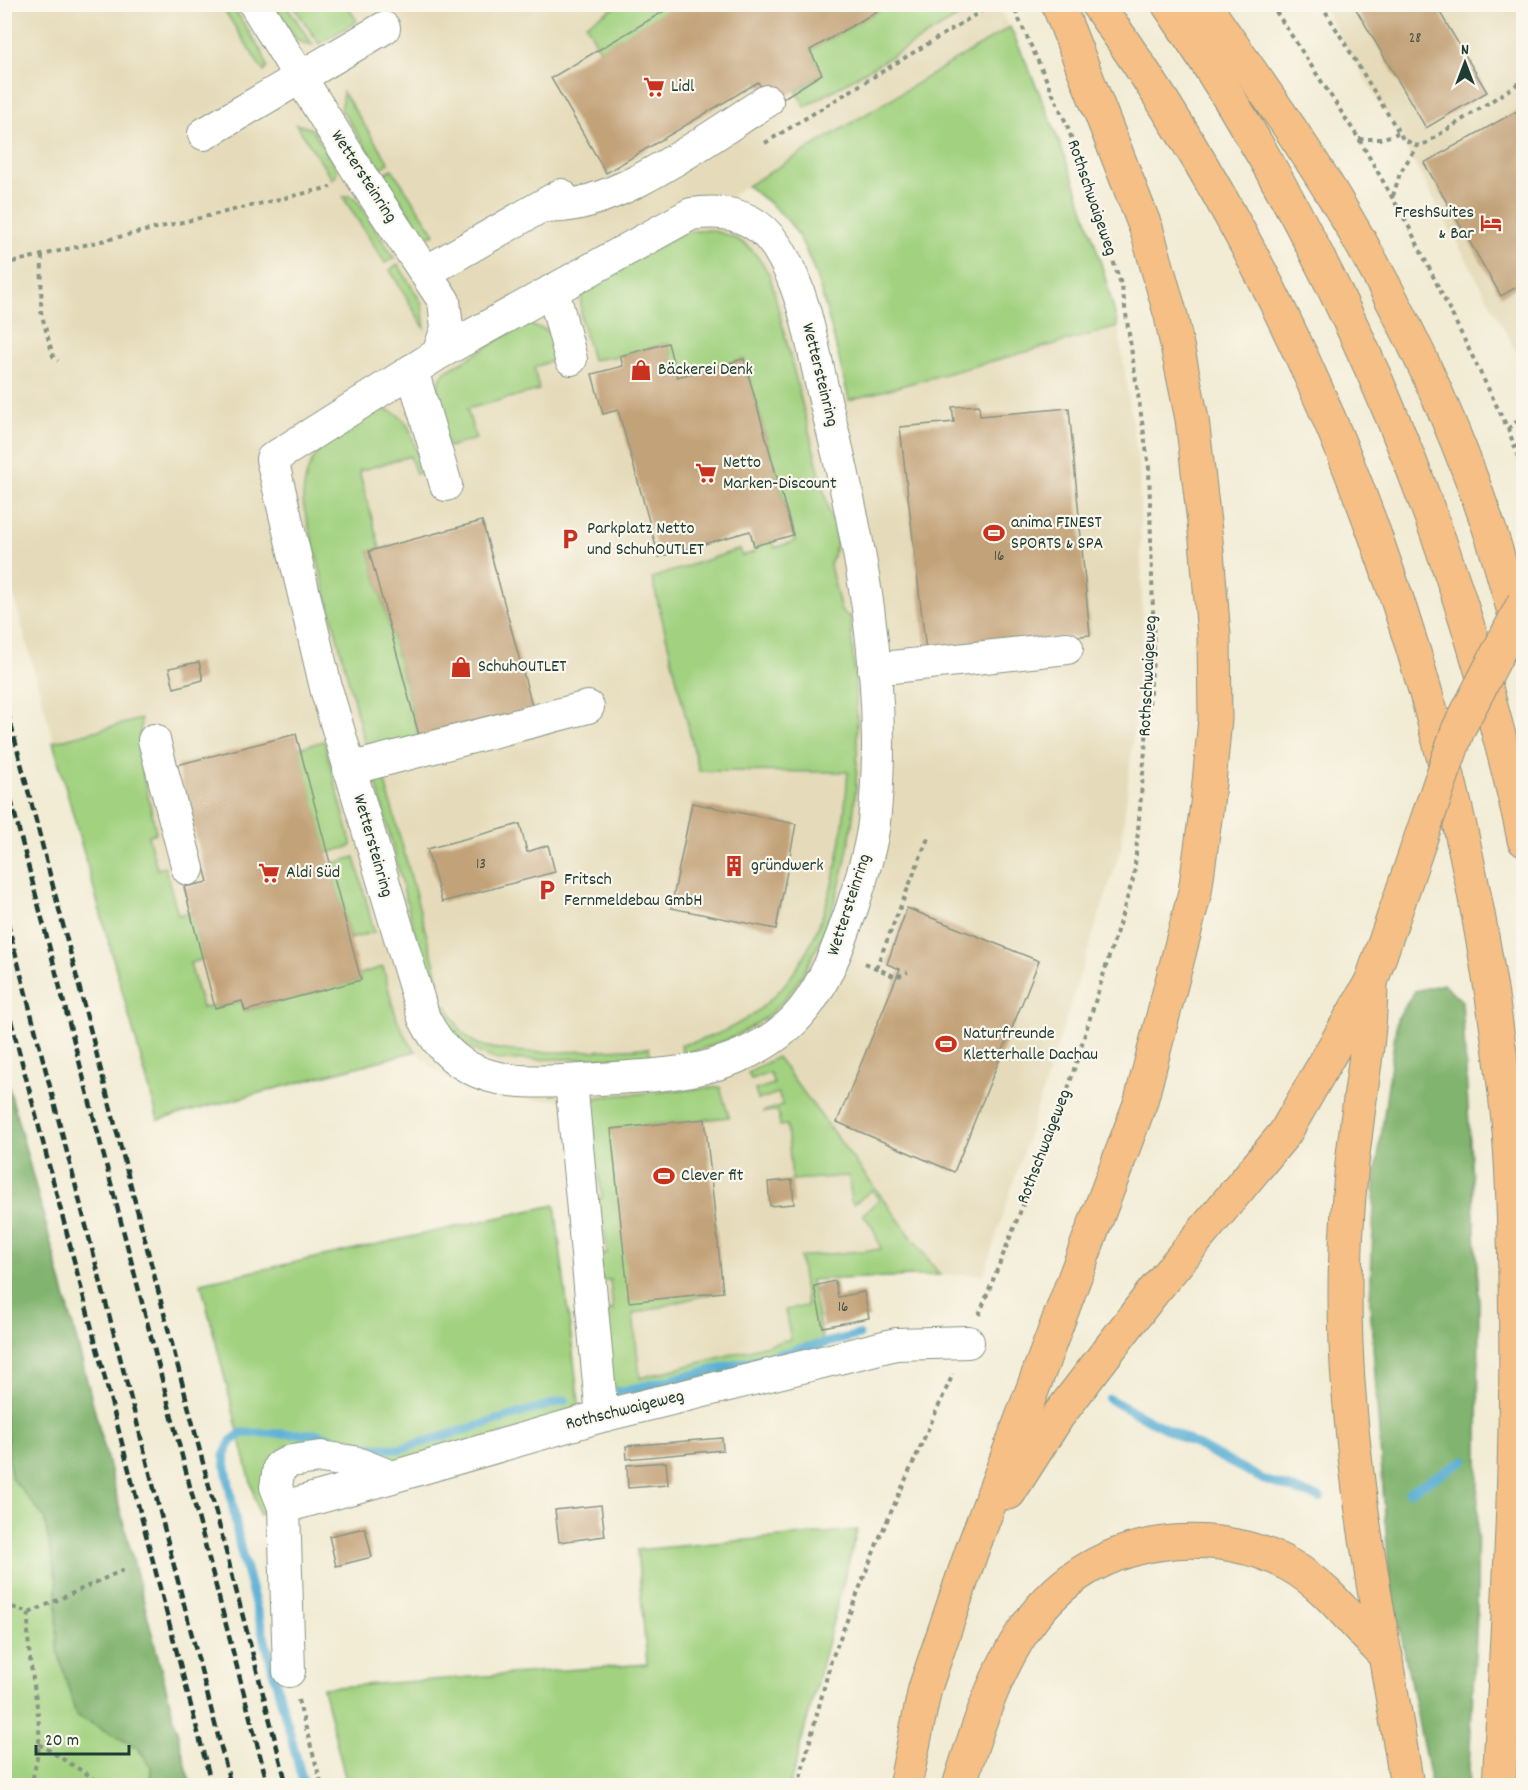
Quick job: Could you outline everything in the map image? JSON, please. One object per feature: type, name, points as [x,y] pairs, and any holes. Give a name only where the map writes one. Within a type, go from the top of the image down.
[{"type":"highway","points":[[905,1785],[925,1688],[971,1553],[1141,1101],[1195,892],[1207,804],[1215,719],[1214,636],[1205,529],[1192,419],[1171,316],[1147,231],[1058,4]]},
{"type":"highway","points":[[1097,4],[1156,89],[1227,209],[1270,288],[1323,403],[1393,580],[1433,714],[1466,849],[1488,969],[1508,1122],[1513,1198],[1518,1420],[1499,1785]]},
{"type":"highway","points":[[1168,4],[1260,150],[1324,270],[1387,404],[1450,568],[1496,726],[1524,840]]},
{"type":"highway","points":[[1204,4],[1285,120],[1344,212],[1403,323],[1446,418],[1491,533],[1524,647]]},
{"type":"highway","points":[[971,1553],[1058,1416],[1154,1292],[1285,1133],[1371,982],[1458,730],[1524,602]]},
{"type":"highway","points":[[1371,982],[1371,1030],[1357,1124],[1347,1235],[1346,1343],[1360,1500],[1407,1785]]},
{"type":"highway","points":[[959,1785],[984,1705],[1018,1636],[1045,1602],[1067,1583],[1112,1556],[1150,1545],[1189,1541],[1258,1551],[1291,1566],[1320,1588],[1345,1609],[1365,1637],[1386,1656]]},
{"type":"street","name":"Wettersteinring","points":[[255,4],[363,179],[444,301],[447,328],[425,362]]},
{"type":"street","points":[[204,134],[384,28]]},
{"type":"street","points":[[544,206],[557,207],[607,196],[652,173],[766,101]]},
{"type":"street","points":[[426,272],[544,206],[581,182]]},
{"type":"street","name":"Wettersteinring","points":[[716,211],[756,223],[777,247],[798,289],[842,467],[864,581],[874,669],[877,728],[874,824],[849,917],[836,951],[810,1000],[790,1024],[764,1044],[729,1063],[682,1073],[571,1081],[499,1079],[474,1072],[454,1059],[434,1039],[416,999],[327,692],[273,459],[425,362],[553,290],[691,214],[716,211]]},
{"type":"street","points":[[553,290],[571,359]]},
{"type":"street","points":[[425,362],[446,485]]},
{"type":"street","points":[[874,669],[970,666],[1067,648]]},
{"type":"street","points":[[349,769],[588,707]]},
{"type":"street","points":[[154,740],[188,869]]},
{"type":"street","points":[[571,1081],[602,1416]]},
{"type":"street","name":"Rothschwaigeweg","points":[[284,1507],[602,1416],[896,1344],[968,1342]]},
{"type":"street","points":[[290,1671],[284,1507],[276,1487],[279,1467],[291,1461],[321,1457],[354,1462],[392,1477]]},
{"type":"path","points":[[759,147],[993,4]]},
{"type":"path","name":"Rothschwaigeweg","points":[[798,1785],[831,1661],[879,1541],[968,1342],[1063,1106],[1134,876],[1154,648],[1149,468],[1122,287],[1067,125],[1012,4]]},
{"type":"path","points":[[1272,4],[1359,139],[1393,197],[1508,429],[1524,471]]},
{"type":"path","points":[[1321,4],[1398,133],[1403,139],[1417,146]]},
{"type":"path","points":[[1393,197],[1400,173],[1417,146],[1426,143],[1524,80]]},
{"type":"path","points":[[1359,139],[1381,139],[1398,133]]},
{"type":"path","points":[[4,264],[363,179]]},
{"type":"path","points":[[42,256],[41,312],[53,356],[58,361]]},
{"type":"path","points":[[1508,429],[1524,415]]},
{"type":"path","points":[[876,968],[928,838]]},
{"type":"path","points":[[836,951],[896,977],[908,972]]},
{"type":"path","points":[[4,1604],[29,1613],[125,1569]]},
{"type":"path","points":[[29,1613],[26,1637],[34,1681],[39,1744],[31,1785]]},
{"type":"path","points":[[290,1671],[322,1785]]},
{"type":"path","points":[[39,1744],[106,1785]]},
{"type":"shaded area","points":[[4,5],[997,5],[1010,27],[732,195],[789,293],[822,405],[1118,327],[1139,466],[1143,645],[1121,848],[984,1274],[811,1280],[824,1348],[611,1401],[579,1098],[545,1100],[496,1098],[458,1086],[432,1068],[416,1051],[158,1120],[5,565]]},
{"type":"shaded area","points":[[1321,5],[1523,5],[1524,348],[1517,353],[1398,133]]},
{"type":"green space","points":[[221,5],[232,5],[263,54],[267,67],[264,72]]},
{"type":"green space","points":[[274,5],[286,5],[313,45],[297,41]]},
{"type":"green space","points":[[293,5],[351,5],[348,7],[357,21],[319,44]]},
{"type":"green space","points":[[619,5],[676,5],[600,50],[586,24]]},
{"type":"green space","points":[[878,5],[979,5],[805,107],[796,91],[822,74],[810,50],[881,9]]},
{"type":"green space","points":[[1010,27],[1072,174],[1097,249],[1118,327],[849,400],[819,285],[802,242],[782,215],[747,186]]},
{"type":"green space","points":[[343,92],[389,163],[380,169],[341,109]]},
{"type":"green space","points":[[296,124],[312,129],[337,169],[336,176],[332,179]]},
{"type":"green space","points":[[392,169],[435,234],[429,236],[420,230],[383,174]]},
{"type":"green space","points":[[349,196],[356,199],[394,258],[385,263],[343,197]]},
{"type":"green space","points":[[710,230],[731,236],[746,245],[753,251],[770,276],[837,543],[830,565],[841,611],[850,617],[856,693],[857,767],[855,804],[842,877],[830,915],[807,967],[778,1007],[759,1022],[712,1046],[683,1054],[681,1045],[726,1030],[762,1007],[790,977],[811,942],[827,903],[837,860],[848,772],[699,771],[652,578],[740,549],[742,556],[755,552],[754,546],[772,541],[775,548],[795,541],[744,359],[677,377],[668,343],[620,356],[592,360],[581,319],[581,293],[588,286],[684,232]]},
{"type":"green space","points":[[398,264],[422,304],[425,329],[390,270]]},
{"type":"green space","points":[[525,324],[547,330],[561,356],[534,368],[539,390],[467,409],[476,439],[448,447],[437,398],[437,389],[445,372]]},
{"type":"green space","points":[[380,409],[400,416],[406,423],[414,442],[421,473],[416,474],[410,456],[359,471],[380,548],[369,551],[421,743],[368,756],[303,504],[309,468],[316,455],[336,436]]},
{"type":"green space","points":[[141,719],[139,754],[156,833],[148,836],[157,869],[165,867],[178,915],[191,912],[203,959],[190,963],[202,1008],[215,1005],[216,1008],[242,1001],[245,1011],[360,980],[359,974],[383,967],[398,1022],[416,1051],[158,1120],[53,742]]},
{"type":"green space","points":[[324,741],[352,846],[327,853],[299,748]]},
{"type":"green space","points":[[381,767],[439,981],[428,985],[373,770]]},
{"type":"green space","points":[[355,857],[374,932],[350,939],[330,864]]},
{"type":"green space","points":[[1443,984],[1462,1001],[1479,1302],[1477,1615],[1468,1786],[1431,1785],[1389,1575],[1370,1303],[1375,1180],[1397,1019],[1415,991]]},
{"type":"green space","points":[[447,1006],[465,1035],[474,1042],[490,1047],[533,1052],[649,1048],[651,1058],[498,1060],[469,1047],[454,1034],[435,1008]]},
{"type":"green space","points":[[777,1057],[940,1275],[811,1280],[824,1348],[629,1396],[625,1391],[612,1386],[605,1311],[613,1310],[610,1280],[601,1280],[599,1254],[607,1254],[604,1223],[595,1223],[593,1199],[602,1198],[598,1168],[590,1168],[587,1145],[595,1144],[593,1117],[584,1117],[584,1105],[598,1097],[720,1087],[729,1117],[611,1129],[717,1292],[633,1314],[640,1378],[791,1339],[785,1310],[807,1306],[800,1257],[881,1249],[873,1228],[863,1214],[879,1200],[872,1190],[854,1204],[851,1201],[849,1176],[792,1180],[787,1125],[780,1126],[778,1111],[762,1112],[783,1105],[778,1093],[758,1100],[755,1090],[774,1084],[770,1073],[751,1079],[748,1073]]},
{"type":"green space","points":[[5,1073],[67,1303],[191,1785],[151,1785],[151,1766],[138,1748],[76,1715],[57,1648],[57,1582],[44,1517],[11,1477],[4,1409]]},
{"type":"green space","points":[[555,1205],[580,1411],[396,1465],[287,1449],[270,1510],[259,1515],[201,1283]]},
{"type":"green space","points":[[4,1409],[11,1477],[44,1517],[57,1582],[57,1648],[76,1715],[138,1748],[151,1766],[150,1785],[5,1785]]},
{"type":"green space","points":[[857,1530],[790,1785],[347,1785],[323,1688],[647,1664],[637,1550]]},
{"type":"building","name":"Lidl","points":[[676,4],[878,4],[881,9],[810,50],[822,74],[771,106],[758,82],[606,173],[551,78]]},
{"type":"building","points":[[1353,4],[1435,4],[1487,92],[1426,128]]},
{"type":"building","name":"FreshSuites & Bar","points":[[1524,107],[1524,283],[1501,296],[1424,163]]},
{"type":"building","name":"Netto Marken-Discount","points":[[668,343],[677,377],[744,359],[793,535],[754,546],[750,531],[659,557],[618,410],[603,414],[592,374],[623,366],[620,356]]},
{"type":"building","name":"anima FINEST SPORTS & SPA","points":[[979,405],[980,416],[1069,408],[1090,635],[926,651],[900,427],[954,422],[952,407]]},
{"type":"building","name":"SchuhOUTLET","points":[[482,521],[533,709],[420,739],[369,551]]},
{"type":"building","points":[[199,662],[203,680],[174,688],[169,668]]},
{"type":"building","name":"Aldi Süd","points":[[296,734],[361,980],[245,1011],[242,1001],[215,1008],[184,887],[208,882],[177,765]]},
{"type":"building","name":"gründwerk","points":[[692,803],[796,824],[776,929],[671,908]]},
{"type":"building","name":"Fritsch Fernmeldebau GmbH","points":[[520,824],[527,852],[548,845],[555,872],[442,902],[427,849]]},
{"type":"building","name":"Naturfreunde Kletterhalle Dachau","points":[[907,908],[1039,961],[954,1172],[837,1122],[900,969],[887,964]]},
{"type":"building","name":"Clever fit","points":[[705,1119],[723,1292],[629,1302],[611,1129]]},
{"type":"building","points":[[792,1180],[794,1204],[770,1206],[768,1182]]},
{"type":"building","points":[[835,1281],[838,1297],[864,1292],[869,1318],[823,1327],[814,1286]]},
{"type":"building","points":[[722,1438],[723,1450],[627,1459],[626,1446]]},
{"type":"building","points":[[666,1462],[668,1485],[628,1488],[627,1465]]},
{"type":"building","points":[[601,1505],[605,1536],[559,1542],[555,1510]]},
{"type":"building","points":[[365,1528],[372,1557],[336,1566],[329,1536]]},
{"type":"waterway","points":[[619,1392],[859,1335]]},
{"type":"waterway","points":[[1109,1399],[1264,1480],[1320,1498]]},
{"type":"waterway","points":[[304,1786],[240,1547],[224,1456],[231,1441],[242,1433],[318,1434],[348,1445],[400,1449],[565,1400]]},
{"type":"waterway","points":[[1409,1492],[1465,1460]]},
{"type":"railway","points":[[4,698],[287,1786]]},
{"type":"railway","points":[[4,773],[268,1786]]},
{"type":"railway","points":[[4,909],[231,1786]]},
{"type":"railway","points":[[4,994],[212,1786]]},
{"type":"place","name":"Lidl","points":[[654,87]]},
{"type":"place","name":"FreshSuites & Bar","points":[[1491,223]]},
{"type":"place","name":"Bäckerei Denk","points":[[641,370]]},
{"type":"place","name":"Netto Marken-Discount","points":[[706,473]]},
{"type":"place","name":"anima FINEST SPORTS & SPA","points":[[994,533]]},
{"type":"place","name":"Parkplatz Netto und SchuhOUTLET","points":[[570,539]]},
{"type":"place","name":"SchuhOUTLET","points":[[461,667]]},
{"type":"place","name":"gründwerk","points":[[734,866]]},
{"type":"place","name":"Aldi Süd","points":[[269,873]]},
{"type":"place","name":"Fritsch Fernmeldebau GmbH","points":[[547,890]]},
{"type":"place","name":"Naturfreunde Kletterhalle Dachau","points":[[946,1044]]},
{"type":"place","name":"Clever fit","points":[[664,1176]]}]
